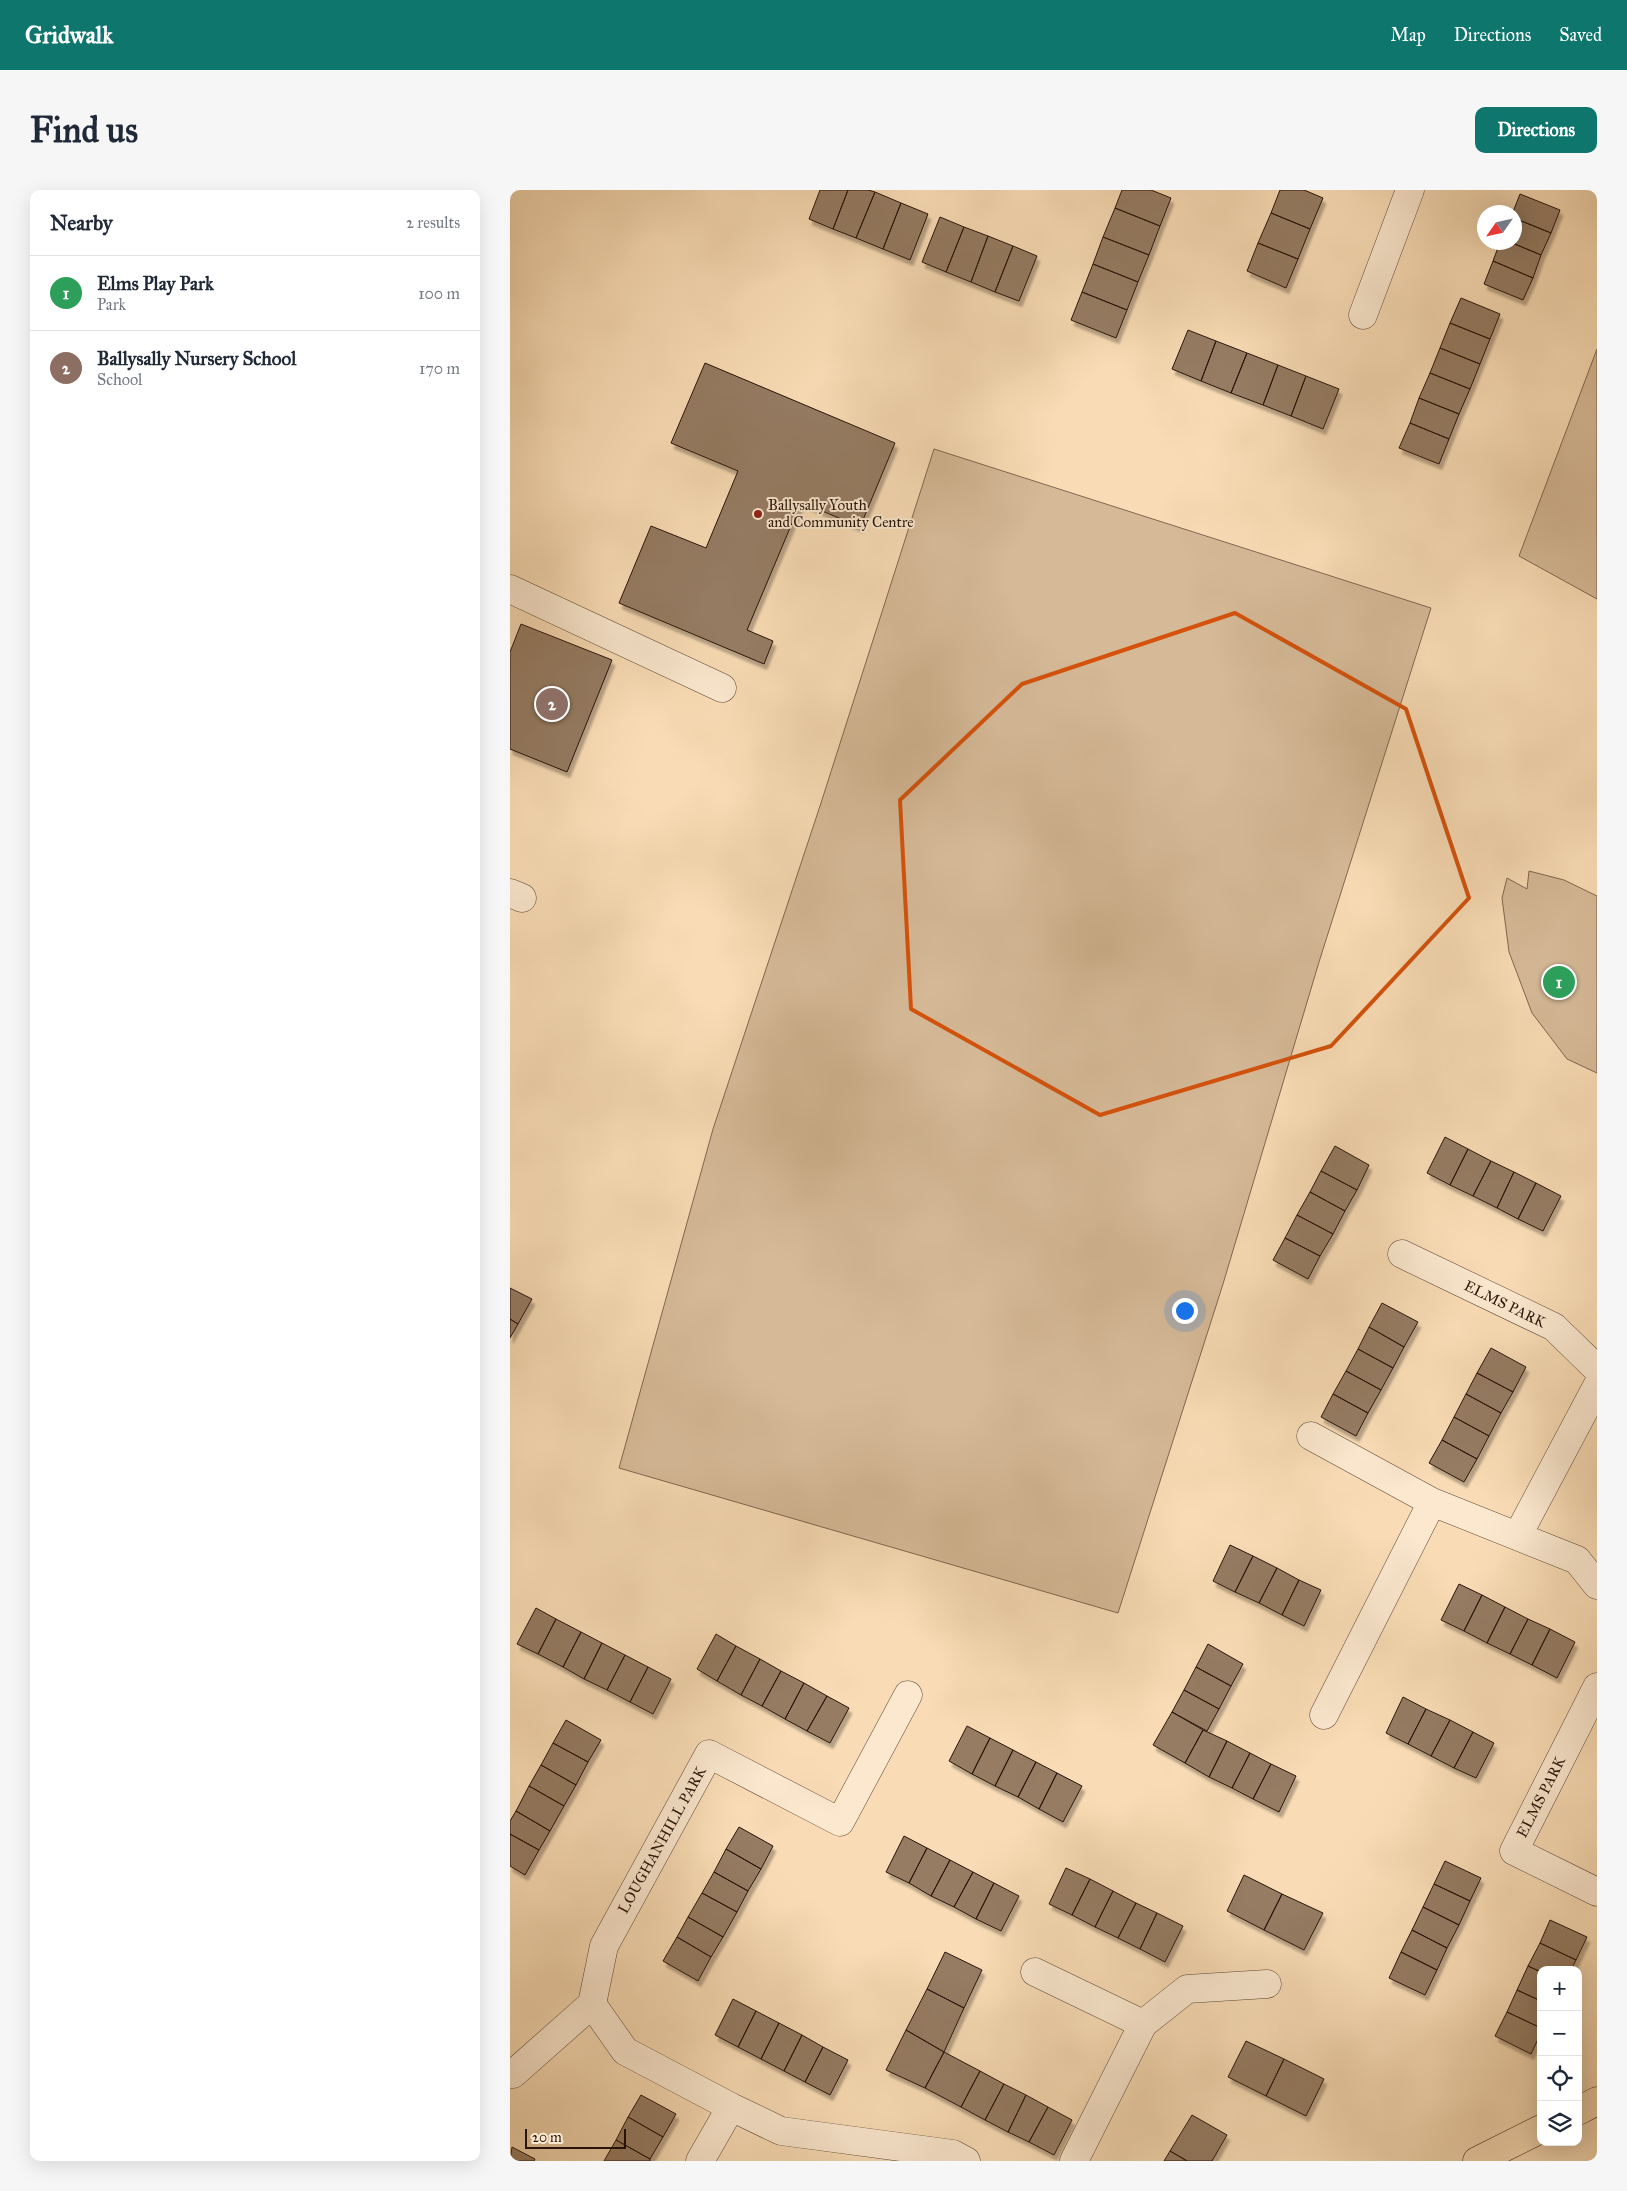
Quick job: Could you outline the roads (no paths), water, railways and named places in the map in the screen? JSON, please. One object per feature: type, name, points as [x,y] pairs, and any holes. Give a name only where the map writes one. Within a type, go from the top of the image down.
[{"type":"main road","points":[[1582,2109],[1597,2101]]},
{"type":"main road","points":[[1477,2161],[1537,2131]]},
{"type":"street","points":[[1364,315],[1410,190]]},
{"type":"street","points":[[510,589],[722,688]]},
{"type":"street","name":"ELMS PARK","points":[[1402,1254],[1554,1328],[1597,1369]]},
{"type":"street","points":[[1518,1535],[1597,1386]]},
{"type":"street","points":[[1311,1436],[1432,1502],[1577,1560],[1597,1585]]},
{"type":"street","points":[[1324,1715],[1432,1502]]},
{"type":"street","name":"ELMS PARK","points":[[1597,1687],[1514,1851],[1597,1892]]},
{"type":"street","name":"LOUGHANHILL PARK","points":[[592,2004],[604,1946],[709,1754],[840,1822],[908,1695]]},
{"type":"street","points":[[1035,1972],[1143,2024]]},
{"type":"street","points":[[1074,2161],[1143,2024],[1187,1989],[1267,1984]]},
{"type":"street","points":[[514,2074],[592,2004],[625,2051],[731,2108],[782,2131],[953,2154],[966,2161]]},
{"type":"street","points":[[700,2161],[731,2108]]},
{"type":"place","name":"Ballysally Youth and Community Centre","points":[[758,514]]},
{"type":"place","name":"Ballysally Nursery School","points":[[552,704]]},
{"type":"place","name":"Elms Play Park","points":[[1559,982]]}]
